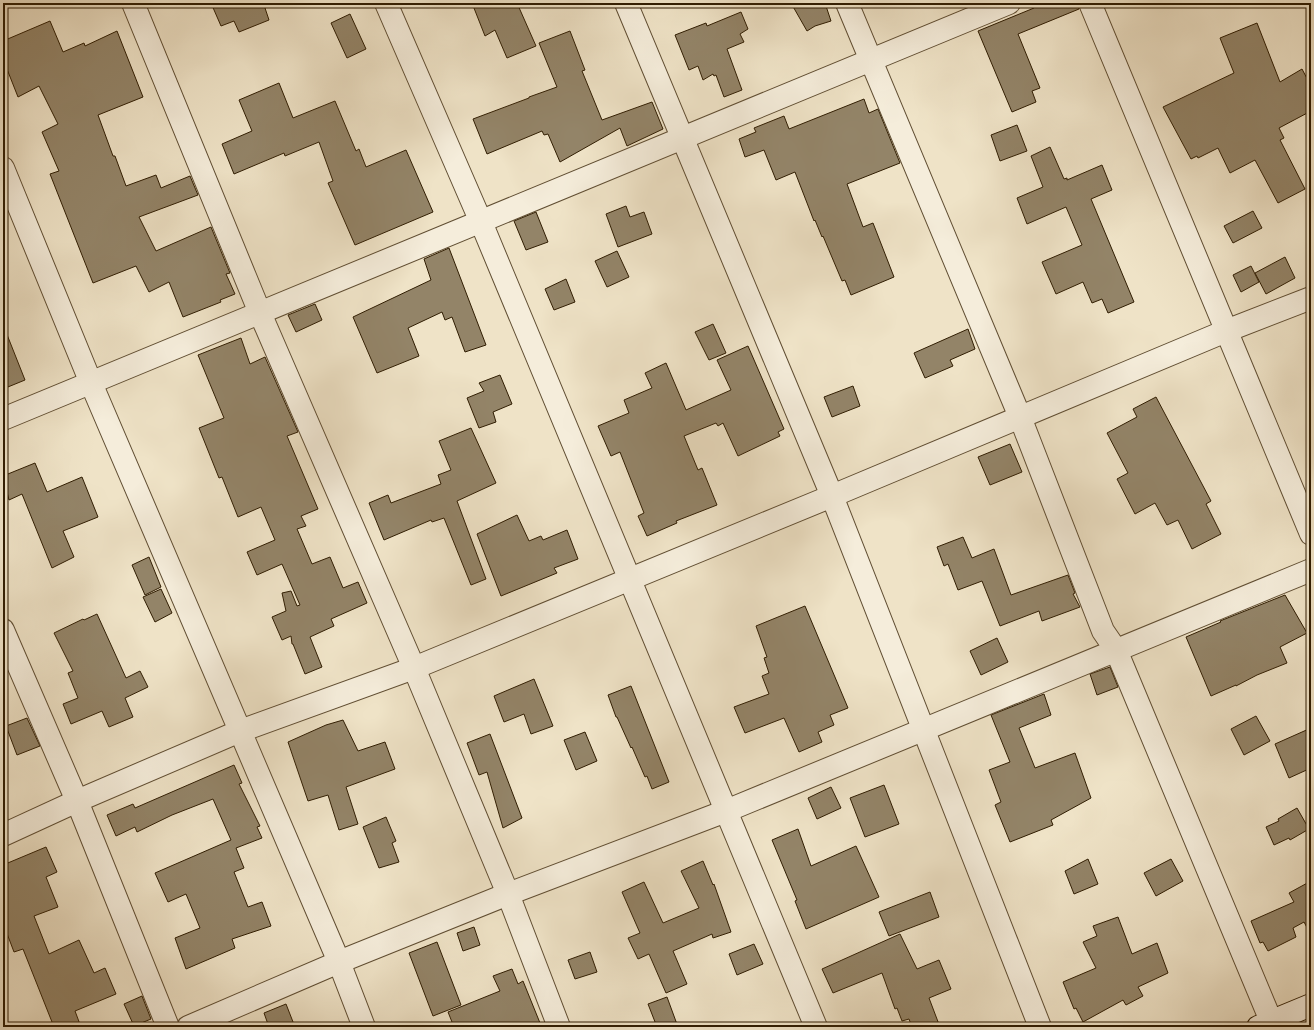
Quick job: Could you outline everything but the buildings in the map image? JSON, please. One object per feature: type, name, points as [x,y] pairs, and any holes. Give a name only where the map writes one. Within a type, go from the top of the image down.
[{"type":"street","points":[[133,3],[260,313],[414,668],[508,894],[559,1027]]},
{"type":"street","points":[[386,3],[481,222],[816,1027]]},
{"type":"street","points":[[626,3],[832,496],[1040,1027]]},
{"type":"street","points":[[847,3],[1020,417],[1103,631],[1116,650],[1265,1024],[1311,1005]]},
{"type":"street","points":[[3,419],[1009,3]]},
{"type":"street","points":[[1090,3],[1311,534]]},
{"type":"street","points":[[3,168],[91,383],[338,962],[364,1027]]},
{"type":"street","points":[[3,835],[240,731],[414,668],[832,496],[1226,331],[1311,298]]},
{"type":"street","points":[[188,1027],[338,962],[508,894],[726,811],[1311,570]]},
{"type":"street","points":[[3,630],[76,802],[168,1027]]}]
